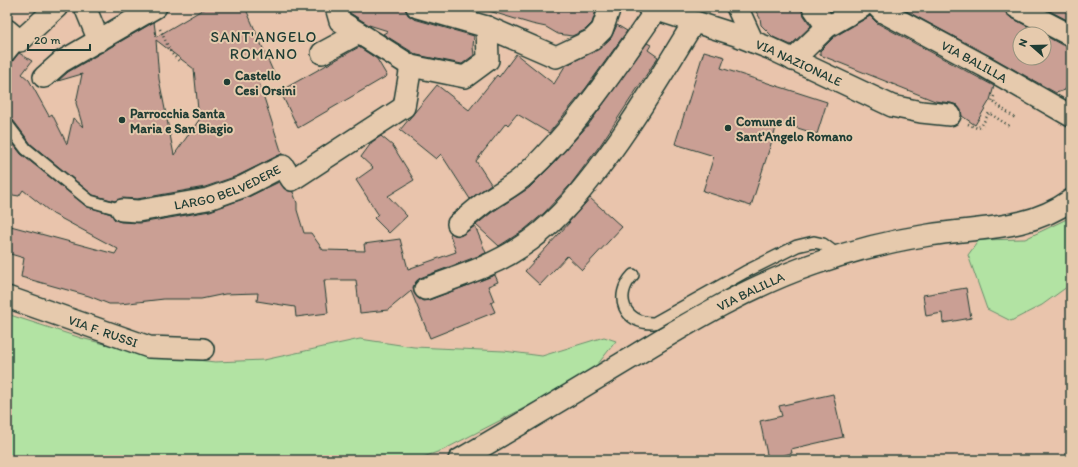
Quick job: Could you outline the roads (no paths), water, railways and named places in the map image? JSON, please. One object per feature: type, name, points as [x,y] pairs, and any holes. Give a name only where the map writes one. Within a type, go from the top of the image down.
[{"type":"street","points":[[11,43],[57,7]]},
{"type":"street","points":[[85,7],[99,41]]},
{"type":"street","points":[[336,7],[340,21],[411,66],[466,77],[488,60],[487,28]]},
{"type":"street","points":[[417,7],[487,28],[556,57],[592,40],[602,30],[610,7]]},
{"type":"street","points":[[737,7],[753,42]]},
{"type":"street","points":[[813,7],[827,27]]},
{"type":"street","points":[[793,60],[827,27],[862,7]]},
{"type":"street","name":"VIA BALILLA","points":[[878,7],[884,12],[984,66],[1071,116]]},
{"type":"street","points":[[1016,7],[1068,34]]},
{"type":"street","points":[[458,224],[485,203],[516,183],[546,155],[577,119],[652,8]]},
{"type":"street","name":"VIA NAZIONALE","points":[[652,8],[753,42],[892,106],[921,112],[950,115]]},
{"type":"street","points":[[44,77],[60,62],[99,41],[158,16]]},
{"type":"street","points":[[425,289],[498,260],[531,240],[552,223],[581,191],[616,145],[635,118],[694,22]]},
{"type":"street","points":[[322,54],[359,32]]},
{"type":"street","name":"LARGO BELVEDERE","points":[[122,210],[138,211],[208,200],[242,187],[283,166],[292,180],[404,107],[411,66]]},
{"type":"street","name":"VIA BALILLA","points":[[459,460],[694,320],[737,297],[774,280],[839,256],[914,237],[1022,223],[1049,213],[1071,200]]},
{"type":"street","name":"VIA F. RUSSI","points":[[7,298],[149,347],[203,349]]},
{"type":"lane","points":[[7,124],[26,149],[90,202],[122,210]]},
{"type":"lane","points":[[634,275],[627,282],[623,290],[622,298],[625,307],[629,315],[636,320],[645,323],[654,323],[745,272],[797,246],[814,242],[819,243],[832,250],[839,256]]},
{"type":"place","name":"Castello Cesi Orsini","points":[[227,82]]},
{"type":"place","name":"Parrocchia Santa Maria e San Biagio","points":[[122,120]]},
{"type":"place","name":"Comune di Sant'Angelo Romano","points":[[728,128]]},
{"type":"district","name":"SANT'ANGELO ROMANO","points":[[264,46]]}]
